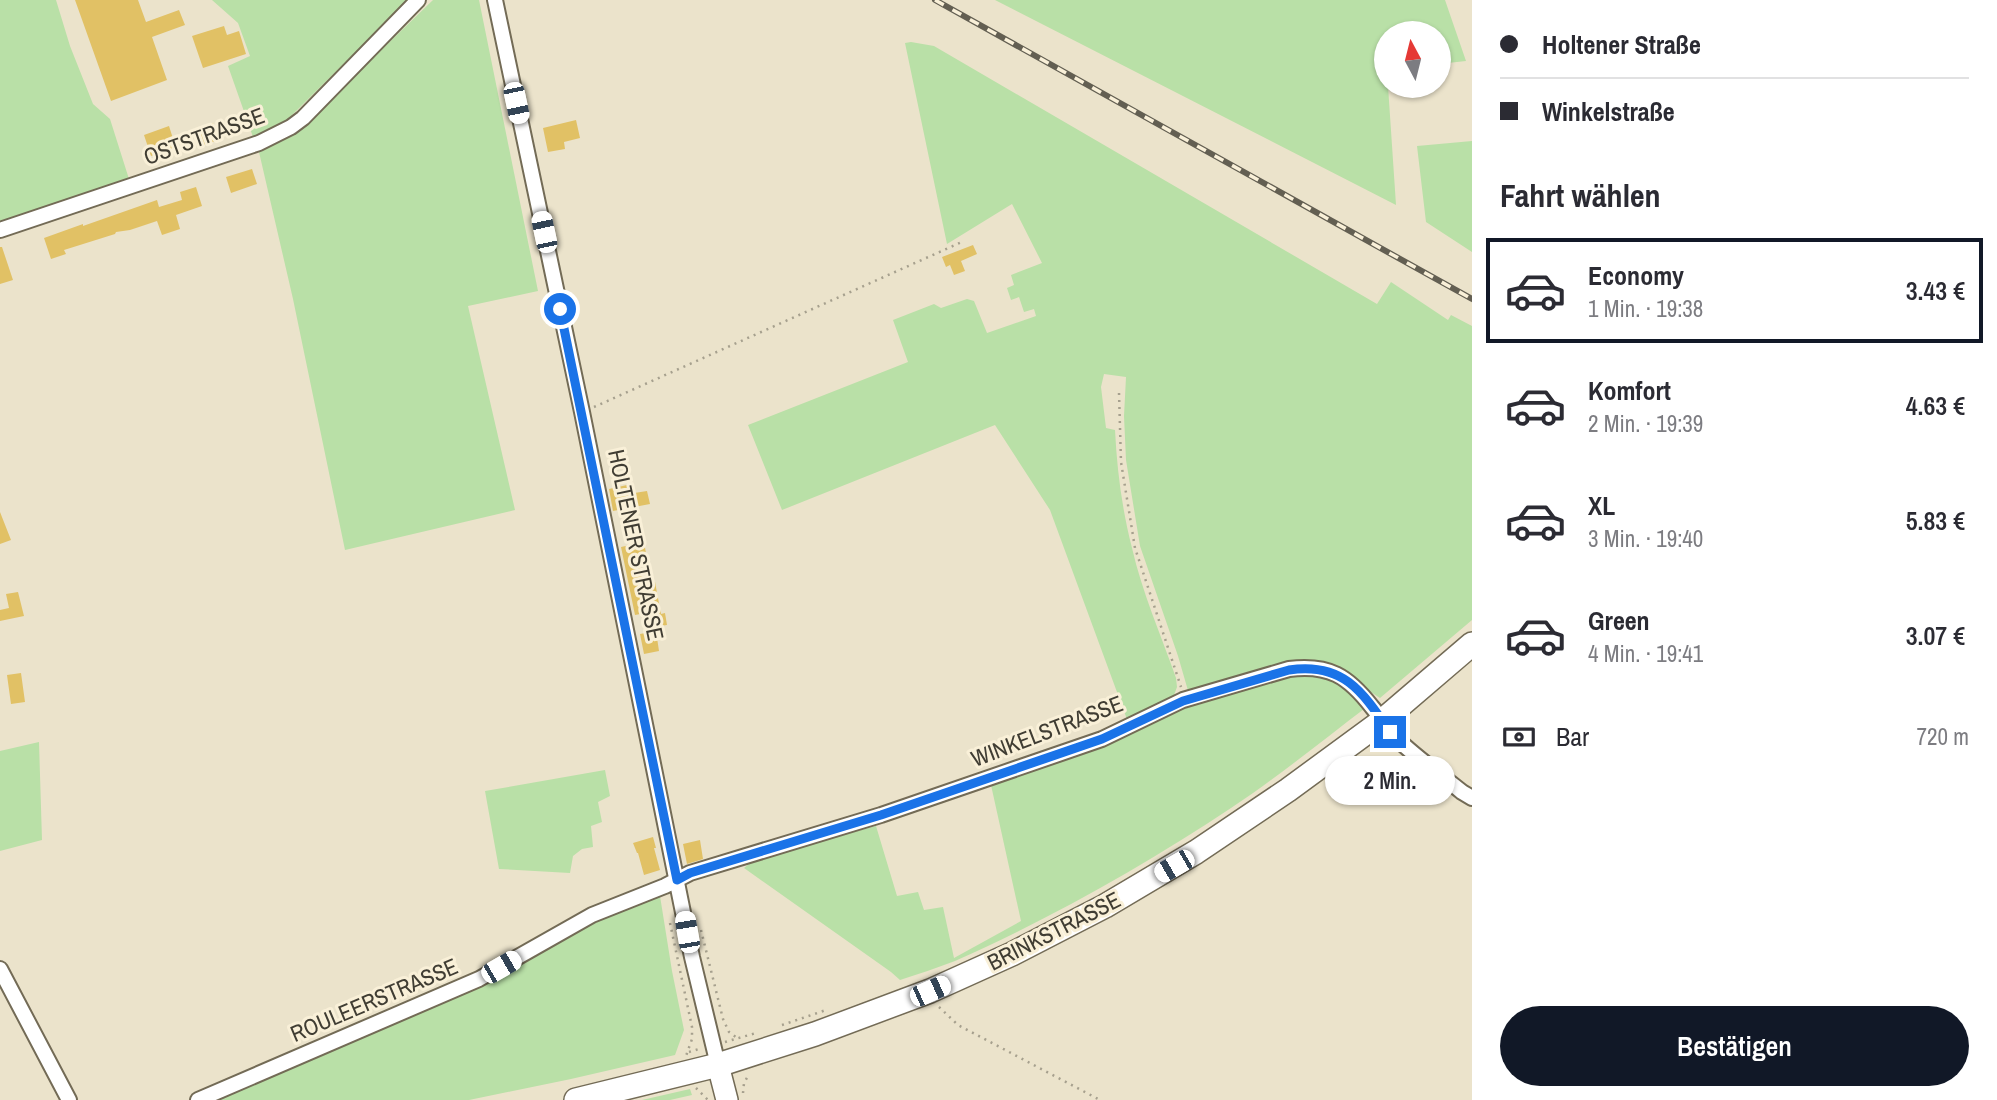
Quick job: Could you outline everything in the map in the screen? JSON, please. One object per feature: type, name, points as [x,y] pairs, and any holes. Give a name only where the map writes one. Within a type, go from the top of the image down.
[{"type":"main road","name":"BRINKSTRASSE","points":[[576,1100],[741,1047],[815,1034],[930,991],[1012,954],[1105,906],[1208,845],[1382,720],[1472,644]]},
{"type":"main road","name":"HOLTENER STRASSE","points":[[715,1055],[727,1100]]},
{"type":"street","name":"OSTSTRASSE","points":[[0,230],[279,134],[303,118],[418,0]]},
{"type":"street","name":"HOLTENER STRASSE","points":[[495,0],[582,412],[692,957],[715,1055]]},
{"type":"street","name":"WINKELSTRASSE","points":[[677,880],[690,873],[881,815],[1102,739],[1183,701],[1306,667],[1321,668],[1338,675],[1370,704],[1394,735],[1472,798]]},
{"type":"street","name":"ROULEERSTRASSE","points":[[198,1100],[479,979],[592,915],[677,880]]},
{"type":"street","points":[[0,969],[69,1100]]},
{"type":"path","points":[[582,412],[964,241]]},
{"type":"path","points":[[1119,393],[1121,462],[1135,548],[1180,680],[1183,701]]},
{"type":"path","points":[[699,921],[723,1019],[741,1047],[750,1074],[743,1088],[744,1100]]},
{"type":"path","points":[[937,1004],[958,1025],[1100,1100]]},
{"type":"path","points":[[775,1027],[836,1007]]},
{"type":"path","points":[[689,1052],[715,1055],[741,1047],[763,1031]]},
{"type":"green space","points":[[0,0],[56,0],[70,46],[93,104],[110,119],[129,179],[0,222]]},
{"type":"green space","points":[[212,0],[408,0],[281,126],[253,137],[228,66],[250,56],[238,23]]},
{"type":"green space","points":[[433,0],[479,0],[538,291],[468,306],[515,510],[345,550],[293,299],[259,152],[293,135]]},
{"type":"green space","points":[[995,0],[1445,0],[1466,61],[1451,63],[1451,21],[1374,21],[1374,98],[1389,98],[1396,205]]},
{"type":"green space","points":[[905,43],[934,46],[1377,304],[1391,282],[1448,320],[1451,315],[1472,326],[1472,620],[1380,698],[1325,665],[1189,694],[1140,546],[1126,460],[1126,377],[1104,374],[1101,387],[1106,428],[1115,430],[1125,519],[1146,597],[1177,687],[1173,698],[1128,722],[1050,510],[995,425],[782,510],[748,425],[908,362],[893,320],[934,304],[941,308],[967,299],[974,301],[987,333],[1036,316],[1034,309],[1024,312],[1019,297],[1011,300],[1007,288],[1014,285],[1011,275],[1042,263],[1012,204],[947,244]]},
{"type":"green space","points":[[1472,141],[1472,252],[1426,222],[1417,146]]},
{"type":"green space","points":[[1310,672],[1329,676],[1368,706],[1249,796],[1166,850],[1026,928],[934,969],[900,980],[744,868],[755,859],[876,826],[897,896],[918,892],[924,910],[943,907],[954,958],[1021,921],[991,785],[1195,701],[1282,676]]},
{"type":"green space","points":[[39,742],[42,840],[0,851],[0,751]]},
{"type":"green space","points":[[605,770],[610,796],[598,802],[602,822],[591,826],[593,847],[582,849],[573,856],[570,873],[499,869],[485,791]]},
{"type":"green space","points":[[660,896],[684,1030],[675,1055],[469,1100],[210,1100],[608,917]]},
{"type":"green space","points":[[690,1089],[692,1095],[670,1100],[642,1100]]},
{"type":"building","points":[[75,0],[138,0],[146,22],[179,10],[185,25],[152,37],[167,80],[111,101]]},
{"type":"building","points":[[224,26],[227,35],[239,31],[246,54],[203,68],[192,36]]},
{"type":"building","points":[[576,120],[580,138],[564,142],[565,149],[548,152],[543,128]]},
{"type":"building","points":[[213,123],[219,140],[200,146],[194,129]]},
{"type":"building","points":[[169,126],[176,148],[151,156],[144,135]]},
{"type":"building","points":[[252,169],[257,184],[231,193],[226,177]]},
{"type":"building","points":[[196,187],[202,206],[176,215],[180,229],[162,235],[157,221],[64,250],[66,254],[51,259],[44,238],[157,200],[159,207],[182,200],[180,192]]},
{"type":"building","points":[[973,245],[977,254],[961,261],[965,271],[954,275],[950,265],[946,267],[942,257]]},
{"type":"building","points":[[0,247],[13,280],[0,284]]},
{"type":"building","points":[[627,485],[628,494],[647,491],[650,504],[613,511],[609,489]]},
{"type":"building","points":[[0,512],[11,540],[0,544]]},
{"type":"building","points":[[644,542],[647,559],[639,561],[643,584],[655,582],[661,614],[665,613],[667,625],[654,627],[651,612],[635,615],[621,547]]},
{"type":"building","points":[[18,592],[24,616],[0,621],[0,610],[9,608],[6,594]]},
{"type":"building","points":[[656,631],[659,651],[644,654],[640,634]]},
{"type":"building","points":[[21,673],[25,702],[11,704],[7,675]]},
{"type":"building","points":[[653,837],[660,870],[644,875],[633,843]]},
{"type":"building","points":[[700,840],[703,859],[687,864],[683,844]]},
{"type":"railway","points":[[935,0],[1472,299]]},
{"type":"route","points":[[560,309],[677,880],[690,873],[881,815],[1102,739],[1183,701],[1289,670],[1321,668],[1338,675],[1370,704],[1390,732]]}]
